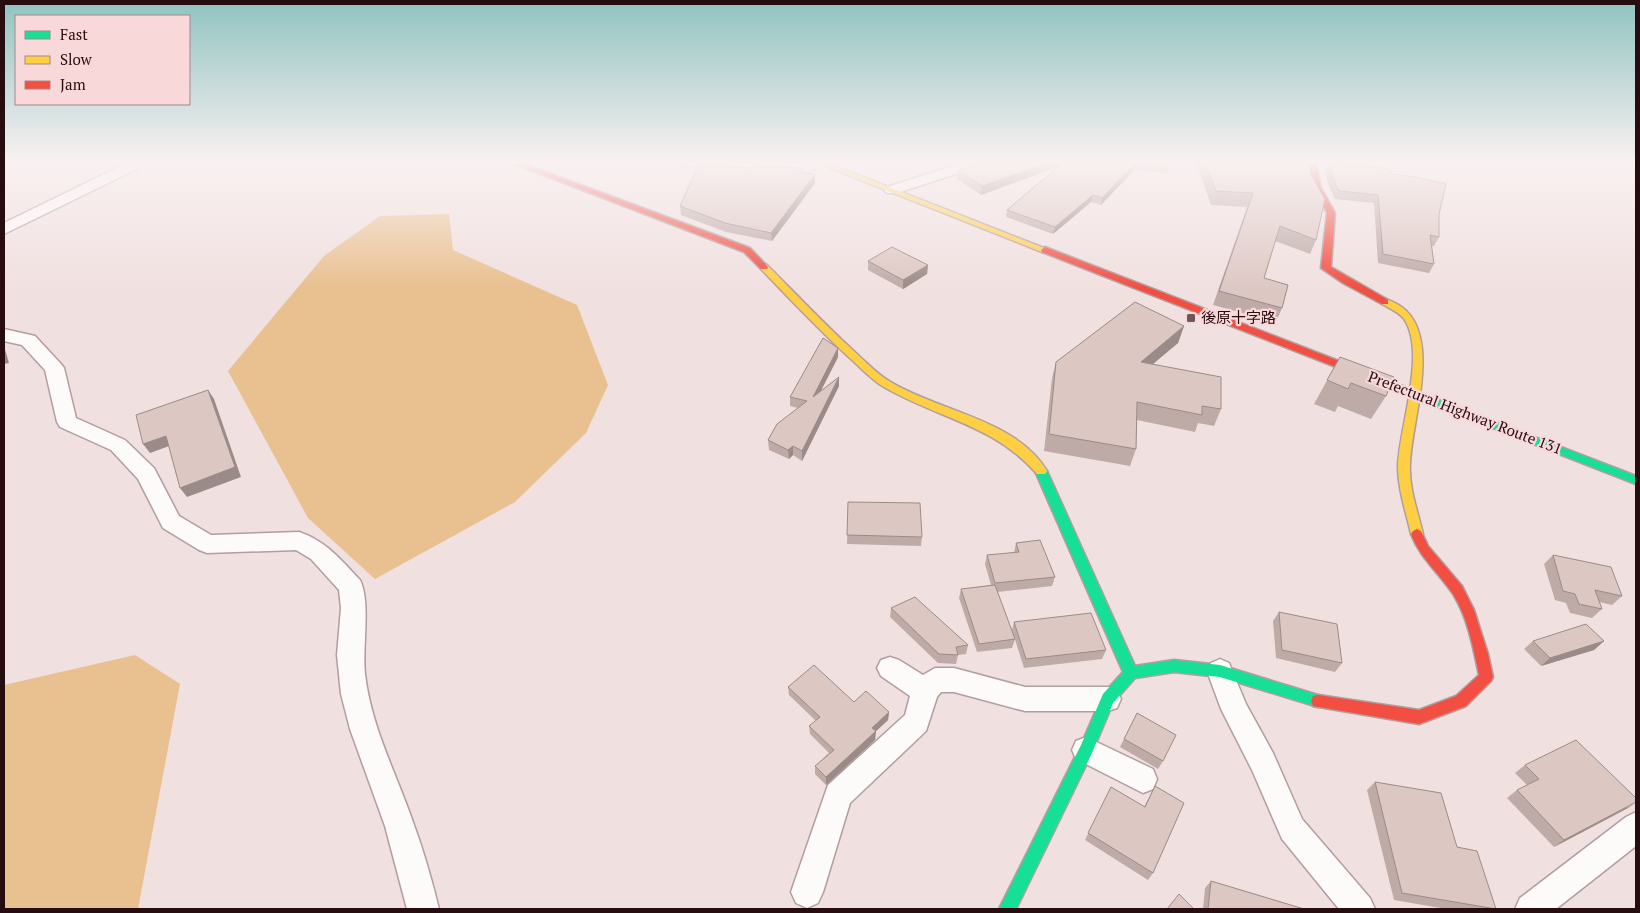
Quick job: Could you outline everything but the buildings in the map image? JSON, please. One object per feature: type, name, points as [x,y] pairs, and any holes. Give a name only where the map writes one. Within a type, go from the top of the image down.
[{"type":"street","points":[[4,229],[54,205]]},
{"type":"street","points":[[626,205],[747,250],[836,341],[885,384],[981,427],[1032,458],[1043,474],[1131,673]]},
{"type":"street","name":"Prefectural Highway Route 131","points":[[929,205],[1636,480]]},
{"type":"street","points":[[1007,909],[1086,750],[1108,699],[1131,673],[1174,666],[1220,672],[1321,702],[1419,717],[1461,701],[1486,677],[1477,632],[1460,595],[1419,539],[1404,470],[1418,353],[1415,334],[1404,314],[1336,277],[1326,268],[1332,213],[1327,205]]},
{"type":"street","points":[[4,335],[28,340],[54,368],[67,422],[118,445],[146,474],[171,522],[207,544],[299,542],[319,552],[351,587],[353,608],[350,655],[354,694],[364,729],[400,826],[423,909]]},
{"type":"street","points":[[890,668],[925,691]]},
{"type":"street","points":[[1220,672],[1234,709],[1263,762],[1292,829],[1359,909]]},
{"type":"street","points":[[807,892],[838,795],[916,722],[925,691],[935,680],[954,680],[1025,699],[1108,699]]},
{"type":"street","points":[[1086,750],[1143,779]]},
{"type":"street","points":[[1531,909],[1636,827]]},
{"type":"shaded area","points":[[449,214],[453,250],[577,305],[608,385],[586,433],[515,502],[375,579],[308,518],[228,371],[324,256],[380,216]]},
{"type":"shaded area","points":[[135,655],[180,684],[138,909],[4,909],[4,685]]},
{"type":"traffic: fast","points":[[1340,365],[1636,480]]},
{"type":"traffic: fast","points":[[1041,471],[1131,673]]},
{"type":"traffic: fast","points":[[1007,909],[1086,750],[1108,699],[1131,673],[1174,666],[1220,671],[1318,701]]},
{"type":"traffic: slow","points":[[928,205],[1045,250]]},
{"type":"traffic: slow","points":[[764,267],[833,337],[886,384],[970,421],[1011,442],[1028,456],[1041,471]]},
{"type":"traffic: slow","points":[[1385,302],[1401,312],[1409,320],[1415,334],[1418,352],[1415,391],[1404,466],[1407,492],[1417,534]]},
{"type":"traffic: jam","points":[[626,205],[747,250],[764,267]]},
{"type":"traffic: jam","points":[[1326,205],[1331,213],[1326,268],[1385,302]]},
{"type":"traffic: jam","points":[[1045,250],[1340,365]]},
{"type":"traffic: jam","points":[[1318,701],[1419,717],[1461,701],[1486,677],[1476,632],[1468,610],[1452,583],[1424,549],[1417,534]]},
{"type":"place","name":"後原十字路","points":[[1191,318]]}]
